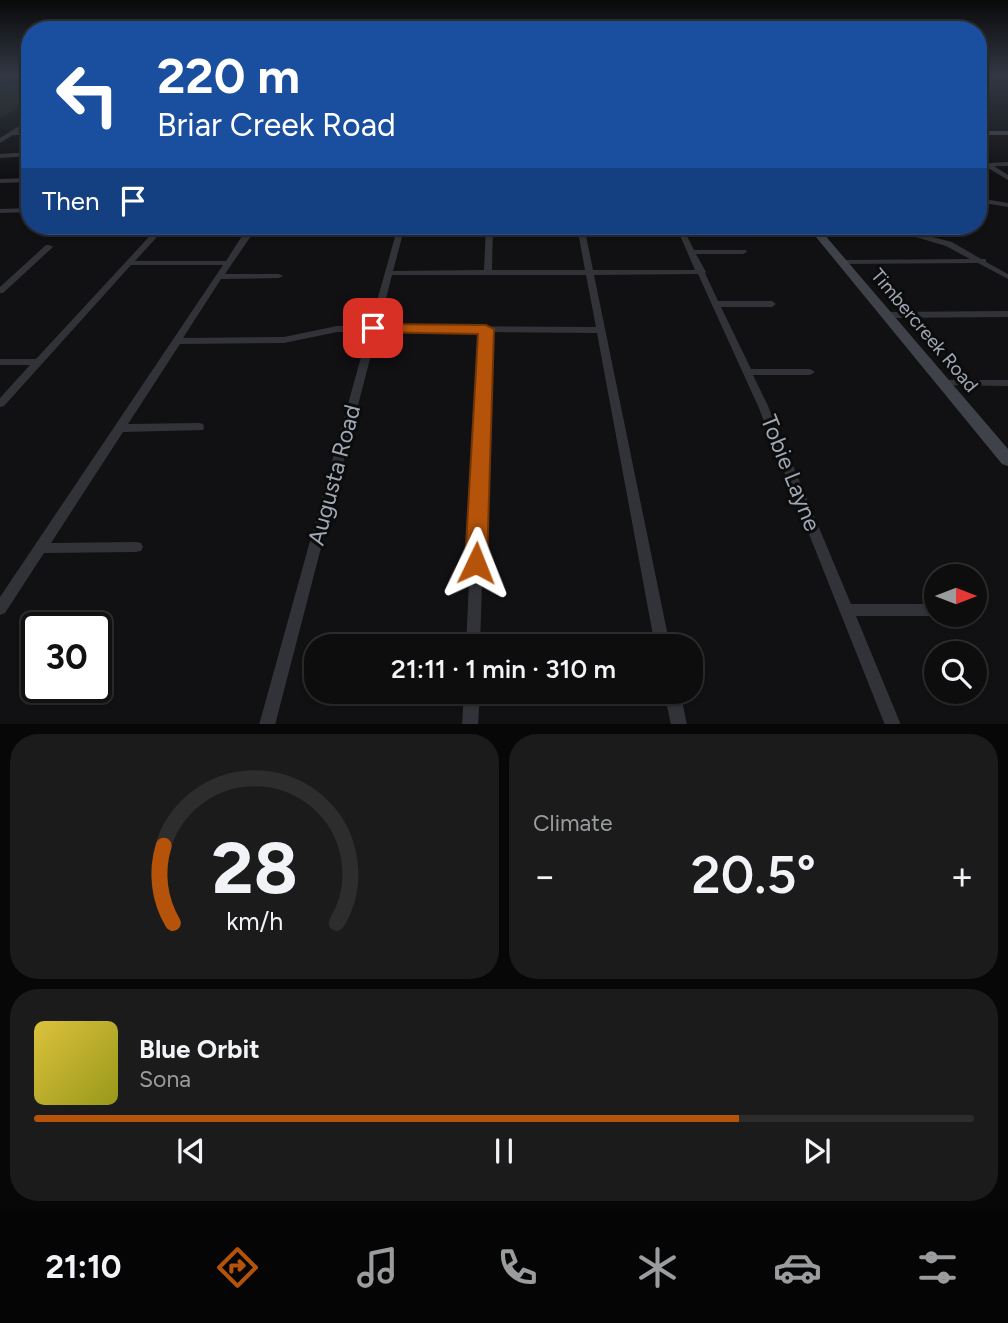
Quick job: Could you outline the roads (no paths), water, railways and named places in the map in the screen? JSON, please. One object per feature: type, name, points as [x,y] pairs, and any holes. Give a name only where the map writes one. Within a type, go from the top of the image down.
[{"type":"street","points":[[0,141],[21,126]]},
{"type":"street","points":[[11,133],[21,133]]},
{"type":"street","points":[[987,133],[1008,133]]},
{"type":"street","points":[[0,156],[21,155]]},
{"type":"street","points":[[987,164],[1008,164]]},
{"type":"street","points":[[987,164],[1008,178]]},
{"type":"street","points":[[0,181],[21,180]]},
{"type":"street","points":[[987,202],[1008,205]]},
{"type":"street","points":[[0,211],[21,210]]},
{"type":"street","points":[[0,404],[155,235]]},
{"type":"street","points":[[0,609],[248,235]]},
{"type":"street","name":"Augusta Road","points":[[267,724],[399,235]]},
{"type":"street","points":[[488,273],[489,235]]},
{"type":"street","points":[[582,235],[661,634]]},
{"type":"street","name":"Tobie Layne","points":[[684,235],[747,372],[848,610],[893,724]]},
{"type":"street","name":"Timbercreek Road","points":[[820,235],[1008,460]]},
{"type":"street","points":[[916,235],[942,242],[984,261],[1008,277]]},
{"type":"street","points":[[0,291],[49,247]]},
{"type":"street","points":[[692,252],[743,252]]},
{"type":"street","points":[[842,262],[984,261]]},
{"type":"street","points":[[130,263],[228,263]]},
{"type":"street","points":[[389,273],[702,272]]},
{"type":"street","points":[[219,277],[279,276]]},
{"type":"street","points":[[716,304],[772,304]]},
{"type":"street","points":[[887,315],[1008,314]]},
{"type":"street","points":[[176,341],[284,340],[337,328],[600,330]]},
{"type":"street","points":[[473,634],[486,329]]},
{"type":"street","points":[[0,362],[38,362]]},
{"type":"street","points":[[747,372],[810,372]]},
{"type":"street","points":[[945,383],[1008,383]]},
{"type":"street","points":[[120,428],[199,427]]},
{"type":"street","points":[[41,548],[136,547]]},
{"type":"street","points":[[848,610],[924,610]]},
{"type":"street","points":[[470,724],[471,704]]},
{"type":"street","points":[[675,704],[679,724]]}]
